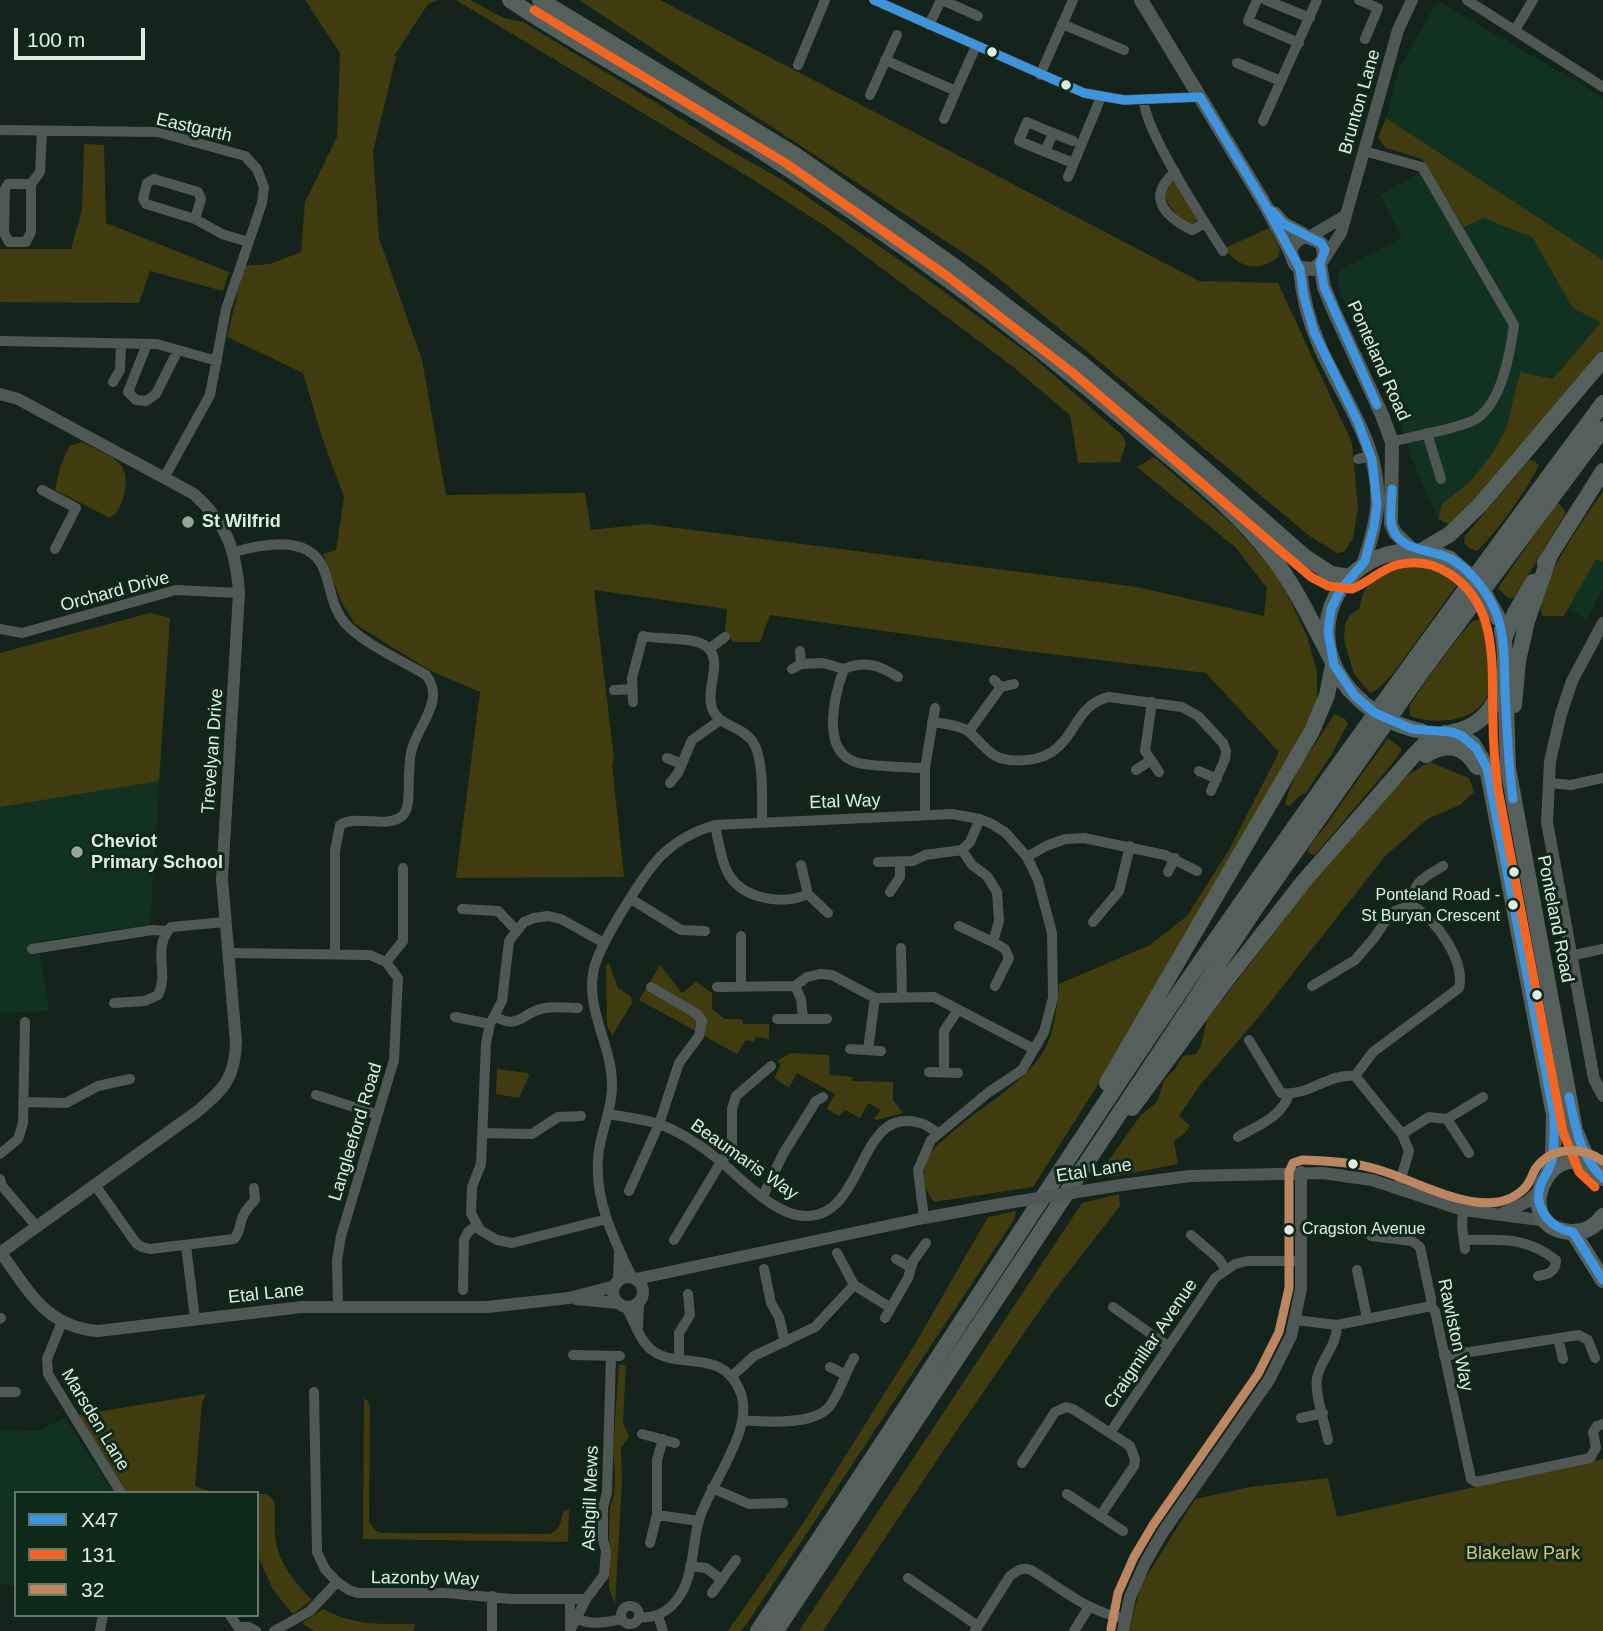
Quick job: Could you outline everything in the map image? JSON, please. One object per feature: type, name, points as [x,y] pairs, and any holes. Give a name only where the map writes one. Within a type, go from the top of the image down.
[{"type":"highway","points":[[497,0],[575,40]]},
{"type":"highway","points":[[510,0],[758,149],[964,292],[1098,397],[1238,516],[1259,539],[1295,590],[1349,690],[1376,714],[1398,725],[1421,732],[1449,733]]},
{"type":"highway","points":[[540,0],[794,154],[954,266],[1082,363],[1305,557],[1331,575],[1350,577]]},
{"type":"highway","points":[[546,0],[559,12]]},
{"type":"highway","points":[[1078,1158],[1098,1098],[1312,731],[1327,695],[1333,662],[1328,642],[1328,625],[1339,591],[1363,565],[1387,553],[1418,550],[1450,534],[1480,505],[1603,360]]},
{"type":"highway","points":[[776,1631],[1227,924],[1409,665],[1603,403]]},
{"type":"highway","points":[[758,1631],[1078,1158],[1405,696],[1603,429]]},
{"type":"highway","points":[[1504,639],[1515,613],[1603,471]]},
{"type":"highway","points":[[1078,1158],[1140,1099],[1224,983],[1304,881],[1395,776],[1424,745],[1479,721],[1489,712],[1502,688],[1505,675],[1504,639],[1498,618],[1479,584],[1450,559],[1418,550]]},
{"type":"highway","points":[[1508,753],[1521,648],[1550,555]]},
{"type":"highway","name":"Ponteland Road","points":[[1505,675],[1508,753],[1518,831],[1573,1120],[1590,1166]]},
{"type":"highway","name":"Ponteland Road","points":[[1449,733],[1473,744],[1482,755],[1487,768],[1554,1115],[1553,1156],[1549,1172]]},
{"type":"highway","points":[[1395,776],[1437,748],[1451,746],[1462,750],[1471,758],[1492,793]]},
{"type":"highway","points":[[1603,1178],[1590,1166],[1573,1162],[1549,1172],[1539,1191],[1542,1212],[1548,1221],[1564,1231],[1588,1229],[1603,1216]]},
{"type":"highway","points":[[1573,1232],[1603,1280]]},
{"type":"main road","points":[[1141,0],[1263,201],[1290,251],[1291,258],[1300,268],[1307,270],[1322,262],[1325,250],[1321,243],[1284,224],[1263,201]]},
{"type":"main road","points":[[1290,251],[1299,238],[1309,236]]},
{"type":"main road","name":"Ponteland Road","points":[[1322,262],[1324,287],[1392,442],[1391,524],[1395,533],[1418,550]]},
{"type":"main road","points":[[1300,268],[1302,289],[1320,346],[1354,412],[1365,457],[1376,478],[1377,506],[1363,565]]},
{"type":"street","points":[[798,65],[825,0]]},
{"type":"street","points":[[874,0],[1074,89],[1101,97],[1144,100],[1200,97]]},
{"type":"street","points":[[929,25],[941,0],[978,16]]},
{"type":"street","points":[[1040,75],[1073,0]]},
{"type":"street","points":[[1257,0],[1248,22],[1299,43]]},
{"type":"street","points":[[1266,0],[1310,18]]},
{"type":"street","points":[[1264,121],[1317,0]]},
{"type":"street","points":[[1359,0],[1378,8],[1365,39]]},
{"type":"street","name":"Brunton Lane","points":[[1322,262],[1341,233],[1398,30],[1412,0]]},
{"type":"street","points":[[1466,0],[1603,87]]},
{"type":"street","points":[[1515,30],[1533,0]]},
{"type":"street","points":[[1062,24],[1124,51]]},
{"type":"street","points":[[870,95],[897,35]]},
{"type":"street","points":[[944,119],[976,46]]},
{"type":"street","points":[[886,60],[956,91]]},
{"type":"street","points":[[1237,62],[1281,81]]},
{"type":"street","points":[[1068,177],[1101,97]]},
{"type":"street","points":[[1144,100],[1146,114],[1175,172],[1223,251]]},
{"type":"street","points":[[1073,141],[1027,122],[1019,141],[1073,163]]},
{"type":"street","name":"Eastgarth","points":[[0,130],[158,132],[245,156],[257,169],[264,187],[262,203],[226,309],[210,395],[164,478]]},
{"type":"street","points":[[31,184],[8,184],[5,189],[4,233],[9,242],[26,242],[32,232],[31,184],[40,172],[42,132]]},
{"type":"street","points":[[1045,152],[1053,133]]},
{"type":"street","points":[[1364,151],[1422,167],[1514,325],[1510,353],[1491,406],[1475,421],[1392,442]]},
{"type":"street","points":[[1175,172],[1163,182],[1159,192],[1161,204],[1173,220],[1192,230],[1205,223]]},
{"type":"street","points":[[195,219],[201,198],[198,192],[154,179],[147,183],[143,199],[146,204],[195,219],[222,234],[248,242]]},
{"type":"street","points":[[1309,236],[1345,216]]},
{"type":"street","points":[[1,341],[157,344],[217,361]]},
{"type":"street","points":[[113,382],[120,370],[121,344]]},
{"type":"street","points":[[147,344],[128,393],[136,400],[146,401],[156,394],[178,350]]},
{"type":"street","name":"Trevelyan Drive","points":[[0,394],[18,399],[194,494],[211,509],[234,552],[239,593],[222,879],[236,1042],[235,1061],[230,1077],[221,1092],[198,1111],[1,1253]]},
{"type":"street","points":[[1427,433],[1441,479]]},
{"type":"street","points":[[42,490],[76,508],[55,549]]},
{"type":"street","points":[[234,552],[275,544],[305,549],[320,562],[333,604],[342,620],[360,636],[426,675],[432,682],[435,693],[410,754],[407,810],[394,820],[352,820],[340,825],[335,851],[335,953]]},
{"type":"street","name":"Orchard Drive","points":[[0,629],[22,633],[176,590],[239,593]]},
{"type":"street","points":[[1603,623],[1567,694],[1550,761],[1547,821],[1549,845],[1594,1079],[1603,1096]]},
{"type":"street","points":[[632,630],[643,636],[697,642],[709,649],[714,662],[709,694],[711,706],[719,721],[745,733],[758,751],[762,821]]},
{"type":"street","points":[[632,702],[634,670],[643,636]]},
{"type":"street","points":[[709,649],[725,637]]},
{"type":"street","points":[[800,651],[796,666],[823,663],[844,669],[866,663],[882,666],[898,677]]},
{"type":"street","points":[[844,669],[832,710],[836,745],[844,756],[856,762],[925,768]]},
{"type":"street","points":[[969,731],[998,684],[1014,684]]},
{"type":"street","points":[[614,690],[632,689]]},
{"type":"street","points":[[932,723],[969,731],[993,755],[1006,760],[1024,760],[1049,755],[1059,747],[1089,707],[1098,700],[1109,697],[1191,710],[1223,743],[1226,751],[1211,791]]},
{"type":"street","points":[[1152,702],[1145,751],[1158,772]]},
{"type":"street","points":[[925,815],[925,768],[935,708]]},
{"type":"street","points":[[670,783],[692,740],[719,721]]},
{"type":"street","points":[[667,758],[682,764]]},
{"type":"street","points":[[1136,770],[1151,760]]},
{"type":"street","points":[[1199,771],[1217,779]]},
{"type":"street","points":[[1548,783],[1571,785],[1603,778]]},
{"type":"street","name":"Etal Way","points":[[632,1293],[600,1196],[597,1171],[612,1087],[607,1055],[596,1018],[592,984],[595,963],[604,943],[661,855],[692,833],[715,825],[952,814],[980,819],[1006,833],[1027,857],[1047,910],[1052,933],[1053,998],[1044,1032],[1022,1070],[989,1092],[931,1140],[918,1170],[924,1218]]},
{"type":"street","points":[[877,862],[913,861],[925,855],[961,850],[970,842],[980,819]]},
{"type":"street","points":[[715,825],[726,869],[736,883],[753,894],[772,899],[796,900],[808,894]]},
{"type":"street","points":[[1027,857],[1065,839],[1084,838],[1175,858],[1197,871]]},
{"type":"street","points":[[1093,922],[1119,891],[1130,846]]},
{"type":"street","points":[[961,850],[972,865],[987,876],[997,892],[999,920],[993,942]]},
{"type":"street","points":[[1168,872],[1175,858]]},
{"type":"street","points":[[890,892],[900,877],[900,862]]},
{"type":"street","points":[[801,865],[808,894],[828,913]]},
{"type":"street","points":[[1412,905],[1412,890],[1418,881],[1443,866]]},
{"type":"street","points":[[228,953],[335,953],[370,955],[386,962],[403,941],[403,868]]},
{"type":"street","points":[[631,899],[681,930],[705,931]]},
{"type":"street","points":[[1312,986],[1355,960],[1392,912],[1412,905],[1422,910],[1435,923],[1460,967],[1459,988],[1373,1052],[1355,1076]]},
{"type":"street","points":[[462,909],[498,911],[516,930]]},
{"type":"street","points":[[604,943],[561,919],[548,916],[524,922],[509,941],[502,1001],[492,1020],[485,1058],[481,1164],[472,1187],[471,1213],[480,1230],[497,1240],[512,1243],[607,1219]]},
{"type":"street","points":[[114,1003],[145,1001],[158,995],[162,983],[160,949],[164,936],[171,927],[225,922]]},
{"type":"street","points":[[959,926],[1005,949],[1009,958],[995,986]]},
{"type":"street","points":[[32,949],[152,930],[167,931]]},
{"type":"street","points":[[741,936],[741,987]]},
{"type":"street","points":[[901,948],[902,998]]},
{"type":"street","points":[[1570,957],[1603,949]]},
{"type":"street","name":"Langleeford Road","points":[[338,1305],[337,1260],[341,1236],[394,1060],[398,978],[386,962]]},
{"type":"street","points":[[717,987],[795,986],[807,977],[832,975],[875,998],[934,997],[1034,1049]]},
{"type":"street","points":[[629,1191],[659,1124],[679,1063],[699,1036],[702,1021],[697,1014],[651,986]]},
{"type":"street","points":[[795,986],[801,999],[803,1019]]},
{"type":"street","points":[[868,1050],[875,998]]},
{"type":"street","points":[[455,1017],[514,1024],[535,1010],[547,1007],[579,1008]]},
{"type":"street","points":[[944,1072],[944,1031],[958,1010]]},
{"type":"street","points":[[777,1019],[827,1019]]},
{"type":"street","points":[[0,1154],[18,1139],[23,1123],[25,1022]]},
{"type":"street","points":[[1250,1040],[1281,1093],[1298,1092],[1343,1074],[1355,1076],[1402,1134],[1409,1151],[1398,1189]]},
{"type":"street","points":[[850,1049],[881,1051]]},
{"type":"street","points":[[674,1240],[721,1162],[732,1149],[732,1109],[736,1096],[771,1066]]},
{"type":"street","points":[[929,1072],[958,1073]]},
{"type":"street","points":[[23,1102],[66,1103],[98,1086],[130,1079]]},
{"type":"street","points":[[1238,1137],[1285,1107],[1289,1094]]},
{"type":"street","points":[[316,1095],[376,1114]]},
{"type":"street","points":[[763,1196],[783,1154],[816,1101],[824,1097]]},
{"type":"street","points":[[1402,1134],[1429,1117],[1447,1119],[1483,1097]]},
{"type":"street","name":"Beaumaris Way","points":[[608,1114],[659,1124],[692,1141],[774,1205],[792,1214],[807,1217],[827,1212],[839,1203],[882,1129],[900,1121],[920,1123],[939,1133]]},
{"type":"street","points":[[482,1133],[532,1134],[558,1116],[581,1116]]},
{"type":"street","points":[[1447,1119],[1469,1153]]},
{"type":"street","points":[[908,1578],[977,1629],[1010,1576],[1024,1568],[1124,1625],[1130,1597],[1145,1563],[1269,1380],[1283,1355],[1300,1300],[1301,1172]]},
{"type":"street","name":"Etal Lane","points":[[1,1253],[49,1315],[79,1329],[98,1331],[278,1309],[338,1305],[459,1308],[632,1293],[695,1267],[924,1218],[1189,1176],[1301,1172],[1351,1175],[1463,1210],[1548,1221]]},
{"type":"street","points":[[0,1179],[2,1186],[37,1227]]},
{"type":"street","points":[[95,1185],[136,1243],[150,1249],[234,1239],[240,1232],[246,1210],[255,1200],[254,1188]]},
{"type":"street","points":[[1499,1215],[1521,1206],[1539,1191]]},
{"type":"street","points":[[1463,1210],[1465,1245],[1513,1240],[1532,1245],[1556,1260],[1552,1271],[1538,1276]]},
{"type":"street","points":[[463,1290],[464,1240],[468,1231],[477,1225]]},
{"type":"street","points":[[1191,1235],[1219,1259],[1226,1270],[1247,1261],[1302,1261]]},
{"type":"street","name":"Rawlston Way","points":[[1371,1236],[1412,1241],[1420,1247],[1471,1479],[1476,1482],[1590,1458],[1596,1448],[1593,1432],[1597,1426],[1603,1424]]},
{"type":"street","points":[[885,1318],[908,1278],[910,1267],[926,1243]]},
{"type":"street","points":[[186,1245],[195,1319]]},
{"type":"street","name":"Etal Way","points":[[616,1284],[619,1252]]},
{"type":"street","points":[[837,1253],[853,1285],[891,1308]]},
{"type":"street","points":[[896,1259],[910,1267]]},
{"type":"street","points":[[764,1269],[771,1303],[779,1317],[785,1342]]},
{"type":"street","name":"Craigmillar Avenue","points":[[1110,1433],[1205,1291],[1226,1270]]},
{"type":"street","points":[[1357,1270],[1367,1318]]},
{"type":"street","name":"Etal Lane","points":[[569,1298],[616,1284],[624,1278],[632,1293]]},
{"type":"street","points":[[576,1618],[585,1622],[601,1623],[622,1619],[632,1624],[639,1617],[658,1616],[680,1595],[690,1566],[699,1521],[712,1488],[738,1437],[743,1420],[743,1400],[731,1377],[705,1362],[661,1356],[648,1347],[638,1327],[632,1293],[614,1295],[616,1284]]},
{"type":"street","points":[[731,1377],[754,1356],[815,1327],[853,1285]]},
{"type":"street","points":[[679,1359],[679,1333],[690,1315],[688,1294]]},
{"type":"street","points":[[1295,1320],[1336,1325],[1431,1306]]},
{"type":"street","points":[[1113,1307],[1168,1346]]},
{"type":"street","name":"Marsden Lane","points":[[62,1322],[47,1359],[48,1374],[120,1491]]},
{"type":"street","points":[[1328,1440],[1316,1381],[1333,1347],[1337,1335],[1336,1325]]},
{"type":"street","points":[[1444,1356],[1579,1335],[1588,1340],[1595,1358]]},
{"type":"street","points":[[1558,1338],[1563,1359]]},
{"type":"street","name":"Ashgill Mews","points":[[570,1631],[586,1599],[604,1575],[606,1551],[603,1540],[603,1508],[607,1493],[616,1356],[573,1355]]},
{"type":"street","points":[[743,1420],[784,1421],[823,1413],[832,1403],[854,1357]]},
{"type":"street","points":[[830,1367],[844,1374]]},
{"type":"street","points":[[0,1392],[16,1392]]},
{"type":"street","points":[[274,1631],[310,1611],[337,1582],[325,1569],[317,1552],[314,1392]]},
{"type":"street","points":[[1023,1463],[1055,1412],[1060,1409],[1073,1409],[1130,1446],[1135,1459],[1133,1466],[1100,1516]]},
{"type":"street","points":[[1301,1418],[1323,1413]]},
{"type":"street","points":[[642,1434],[676,1443]]},
{"type":"street","points":[[650,1543],[657,1515],[657,1460],[663,1439]]},
{"type":"street","points":[[712,1488],[749,1504],[783,1503]]},
{"type":"street","points":[[1067,1494],[1123,1531]]},
{"type":"street","points":[[657,1515],[699,1521]]},
{"type":"street","points":[[712,1593],[736,1560]]},
{"type":"street","points":[[690,1566],[706,1569],[722,1580]]},
{"type":"street","name":"Lazonby Way","points":[[337,1582],[349,1590],[371,1595],[446,1593],[586,1599]]},
{"type":"street","points":[[492,1597],[492,1631]]},
{"type":"street","name":"Ashgill Mews","points":[[570,1599],[570,1631]]},
{"type":"street","points":[[1073,1631],[1089,1607]]},
{"type":"street","points":[[658,1616],[663,1631]]},
{"type":"street","points":[[236,1629],[248,1627],[256,1631]]},
{"type":"shaded area","points":[[1438,1],[1603,97],[1603,260],[1386,118],[1399,68]]},
{"type":"shaded area","points":[[1428,168],[1483,218],[1532,237],[1573,307],[1601,321],[1553,379],[1520,373],[1506,429],[1471,481],[1443,504],[1438,519],[1411,458],[1399,414],[1340,294],[1338,271],[1402,238],[1380,195]]},
{"type":"shaded area","points":[[1597,558],[1603,562],[1603,590],[1586,619],[1567,608]]},
{"type":"shaded area","name":"Cheviot Primary School","points":[[150,613],[170,618],[150,924],[38,942],[49,1011],[0,1013],[0,653]]},
{"type":"shaded area","points":[[65,1417],[112,1491],[14,1491],[14,1586],[0,1583],[0,1430],[38,1431]]},
{"type":"green space","points":[[305,0],[439,0],[428,4],[394,56],[396,57],[373,152],[379,238],[422,360],[446,495],[585,493],[591,530],[646,524],[1137,587],[1264,616],[1267,588],[1235,547],[1137,467],[1154,457],[1234,526],[1278,575],[1307,636],[1317,672],[1317,700],[1302,735],[1111,1064],[1033,1187],[934,1202],[925,1184],[924,1172],[927,1160],[937,1145],[1017,1081],[1043,1053],[1056,1014],[1059,984],[1150,945],[1187,916],[1229,850],[1279,752],[1206,673],[770,615],[760,642],[733,642],[725,631],[727,609],[594,590],[614,759],[612,764],[624,877],[456,878],[480,692],[429,670],[355,624],[341,601],[323,554],[336,550],[344,497],[303,373],[227,337],[244,266],[270,264],[301,252],[305,202],[337,137],[340,53]]},
{"type":"green space","points":[[456,0],[470,0],[504,18],[523,22],[719,144],[784,181],[917,272],[1033,357],[1123,436],[1126,443],[1120,462],[1078,463],[1070,415],[1012,366],[828,228]]},
{"type":"green space","points":[[579,0],[660,0],[1199,281],[1278,283],[1352,443],[1358,507],[1353,538],[1344,552],[1337,553],[1311,537],[985,267]]},
{"type":"green space","points":[[1386,118],[1603,260],[1603,351],[1453,526],[1438,519],[1442,504],[1471,481],[1493,452],[1506,429],[1520,372],[1553,379],[1601,322],[1573,308],[1532,237],[1483,218],[1464,227],[1422,159],[1386,148],[1378,138]]},
{"type":"green space","points":[[84,144],[104,145],[106,223],[229,272],[223,291],[150,271],[139,303],[0,302],[0,249],[71,249],[82,210]]},
{"type":"green space","points":[[1172,180],[1198,219],[1190,226],[1173,210],[1162,190]]},
{"type":"green space","points":[[1269,228],[1280,249],[1278,257],[1271,262],[1257,266],[1243,264],[1225,248]]},
{"type":"green space","points":[[82,442],[116,460],[125,474],[122,502],[118,511],[110,518],[55,490],[60,467],[69,446]]},
{"type":"green space","points":[[1529,460],[1539,465],[1519,500],[1477,551],[1469,548],[1464,543],[1465,536]]},
{"type":"green space","points":[[1603,491],[1603,562],[1596,559],[1564,616],[1542,616],[1542,603],[1553,570]]},
{"type":"green space","points":[[1559,503],[1566,513],[1514,598],[1508,598],[1498,588]]},
{"type":"green space","points":[[1419,563],[1442,567],[1457,585],[1392,675],[1370,693],[1354,674],[1344,640],[1345,624],[1350,615],[1359,609],[1364,592],[1374,580],[1396,568]]},
{"type":"green space","points":[[150,613],[170,618],[159,781],[0,807],[0,653]]},
{"type":"green space","points":[[1482,618],[1489,641],[1492,678],[1486,698],[1470,714],[1458,718],[1434,721],[1410,716],[1410,705],[1423,685],[1461,634],[1472,622]]},
{"type":"green space","points":[[1334,714],[1348,723],[1333,752],[1306,793],[1290,806],[1285,805],[1299,769]]},
{"type":"green space","points":[[1388,738],[1402,749],[1392,764],[1320,849],[1314,855],[1308,853],[1314,841]]},
{"type":"green space","points":[[1429,762],[1469,778],[1474,792],[1460,805],[1429,818],[1386,855],[1257,1019],[1200,1085],[1179,1116],[1190,1126],[1174,1141],[1178,1164],[1111,1177],[1101,1171],[1141,1115],[1157,1102],[1164,1080],[1183,1056],[1196,1054],[1201,1046],[1207,1020],[1302,896],[1394,788],[1405,777]]},
{"type":"green space","points":[[609,963],[618,988],[631,997],[632,1003],[612,1036],[607,1025],[606,966]]},
{"type":"green space","points":[[660,965],[682,993],[696,982],[712,993],[712,1009],[725,1019],[742,1019],[743,1024],[769,1024],[769,1039],[756,1037],[754,1042],[746,1040],[737,1054],[639,1000]]},
{"type":"green space","points":[[790,1053],[829,1055],[830,1075],[853,1077],[852,1081],[893,1082],[893,1100],[903,1113],[877,1120],[874,1118],[881,1110],[868,1103],[860,1118],[845,1110],[839,1116],[827,1109],[835,1094],[797,1073],[789,1088],[774,1078],[781,1065],[777,1061]]},
{"type":"green space","points":[[497,1069],[528,1073],[519,1098],[496,1094]]},
{"type":"green space","points":[[1119,1194],[1120,1206],[1049,1297],[823,1631],[799,1631],[1082,1203]]},
{"type":"green space","points":[[1016,1211],[1014,1220],[750,1619],[741,1631],[728,1631],[804,1522],[914,1346],[988,1217]]},
{"type":"green space","points":[[619,1364],[626,1365],[623,1422],[629,1436],[621,1448],[622,1483],[615,1605],[609,1588],[609,1525],[610,1506],[614,1496],[613,1450]]},
{"type":"green space","points":[[206,1394],[202,1403],[195,1486],[209,1491],[125,1491],[78,1415]]},
{"type":"green space","points":[[364,1398],[369,1402],[370,1409],[369,1522],[376,1531],[550,1534],[558,1528],[563,1512],[569,1509],[568,1542],[363,1539]]},
{"type":"green space","name":"Blakelaw Park","points":[[1603,1459],[1603,1631],[1129,1631],[1141,1585],[1195,1499],[1250,1487],[1328,1478],[1337,1517]]},
{"type":"green space","points":[[259,1494],[267,1494],[274,1500],[276,1543],[282,1561],[312,1600],[293,1614],[273,1590],[259,1558]]},
{"type":"green space","points":[[323,1609],[357,1621],[415,1624],[414,1631],[314,1631],[302,1623]]},
{"type":"transit line","name":"X47","points":[[874,0],[1084,93],[1124,100],[1200,97],[1263,201],[1300,269],[1304,297],[1314,332],[1358,422],[1372,460],[1377,504],[1374,526],[1365,561],[1341,589],[1331,609],[1328,632],[1334,665],[1355,696],[1375,713],[1412,729],[1452,732],[1462,736],[1476,748],[1487,768],[1554,1115],[1553,1154],[1541,1184],[1539,1201],[1541,1209],[1551,1222],[1573,1232],[1603,1280]]},
{"type":"transit line","name":"131","points":[[534,10],[787,164],[947,276],[1073,373],[1311,577],[1328,586],[1352,589],[1392,567],[1420,563],[1445,571],[1466,588],[1478,603],[1490,640],[1498,789],[1563,1132],[1579,1172],[1595,1187]]},
{"type":"transit line","name":"X47","points":[[1272,211],[1284,224],[1321,243],[1325,250],[1320,264],[1324,287],[1377,405]]},
{"type":"transit line","name":"X47","points":[[1392,489],[1391,522],[1396,535],[1409,546],[1451,559],[1464,568],[1485,592],[1497,616],[1504,648],[1513,799]]},
{"type":"transit line","name":"X47","points":[[1569,1097],[1584,1150],[1603,1178]]},
{"type":"transit line","name":"32","points":[[1111,1629],[1118,1593],[1134,1557],[1153,1525],[1258,1374],[1279,1332],[1289,1288],[1289,1172],[1293,1163],[1311,1160],[1367,1167],[1452,1197],[1483,1203],[1503,1201],[1516,1195],[1527,1186],[1543,1161],[1559,1152],[1577,1151],[1603,1161]]},
{"type":"place","name":"St Wilfrid","points":[[188,522]]},
{"type":"place","name":"Cheviot Primary School","points":[[77,852]]},
{"type":"place","name":"Ponteland Road - St Buryan Crescent","points":[[1513,905]]},
{"type":"place","name":"Cragston Avenue","points":[[1289,1230]]}]
